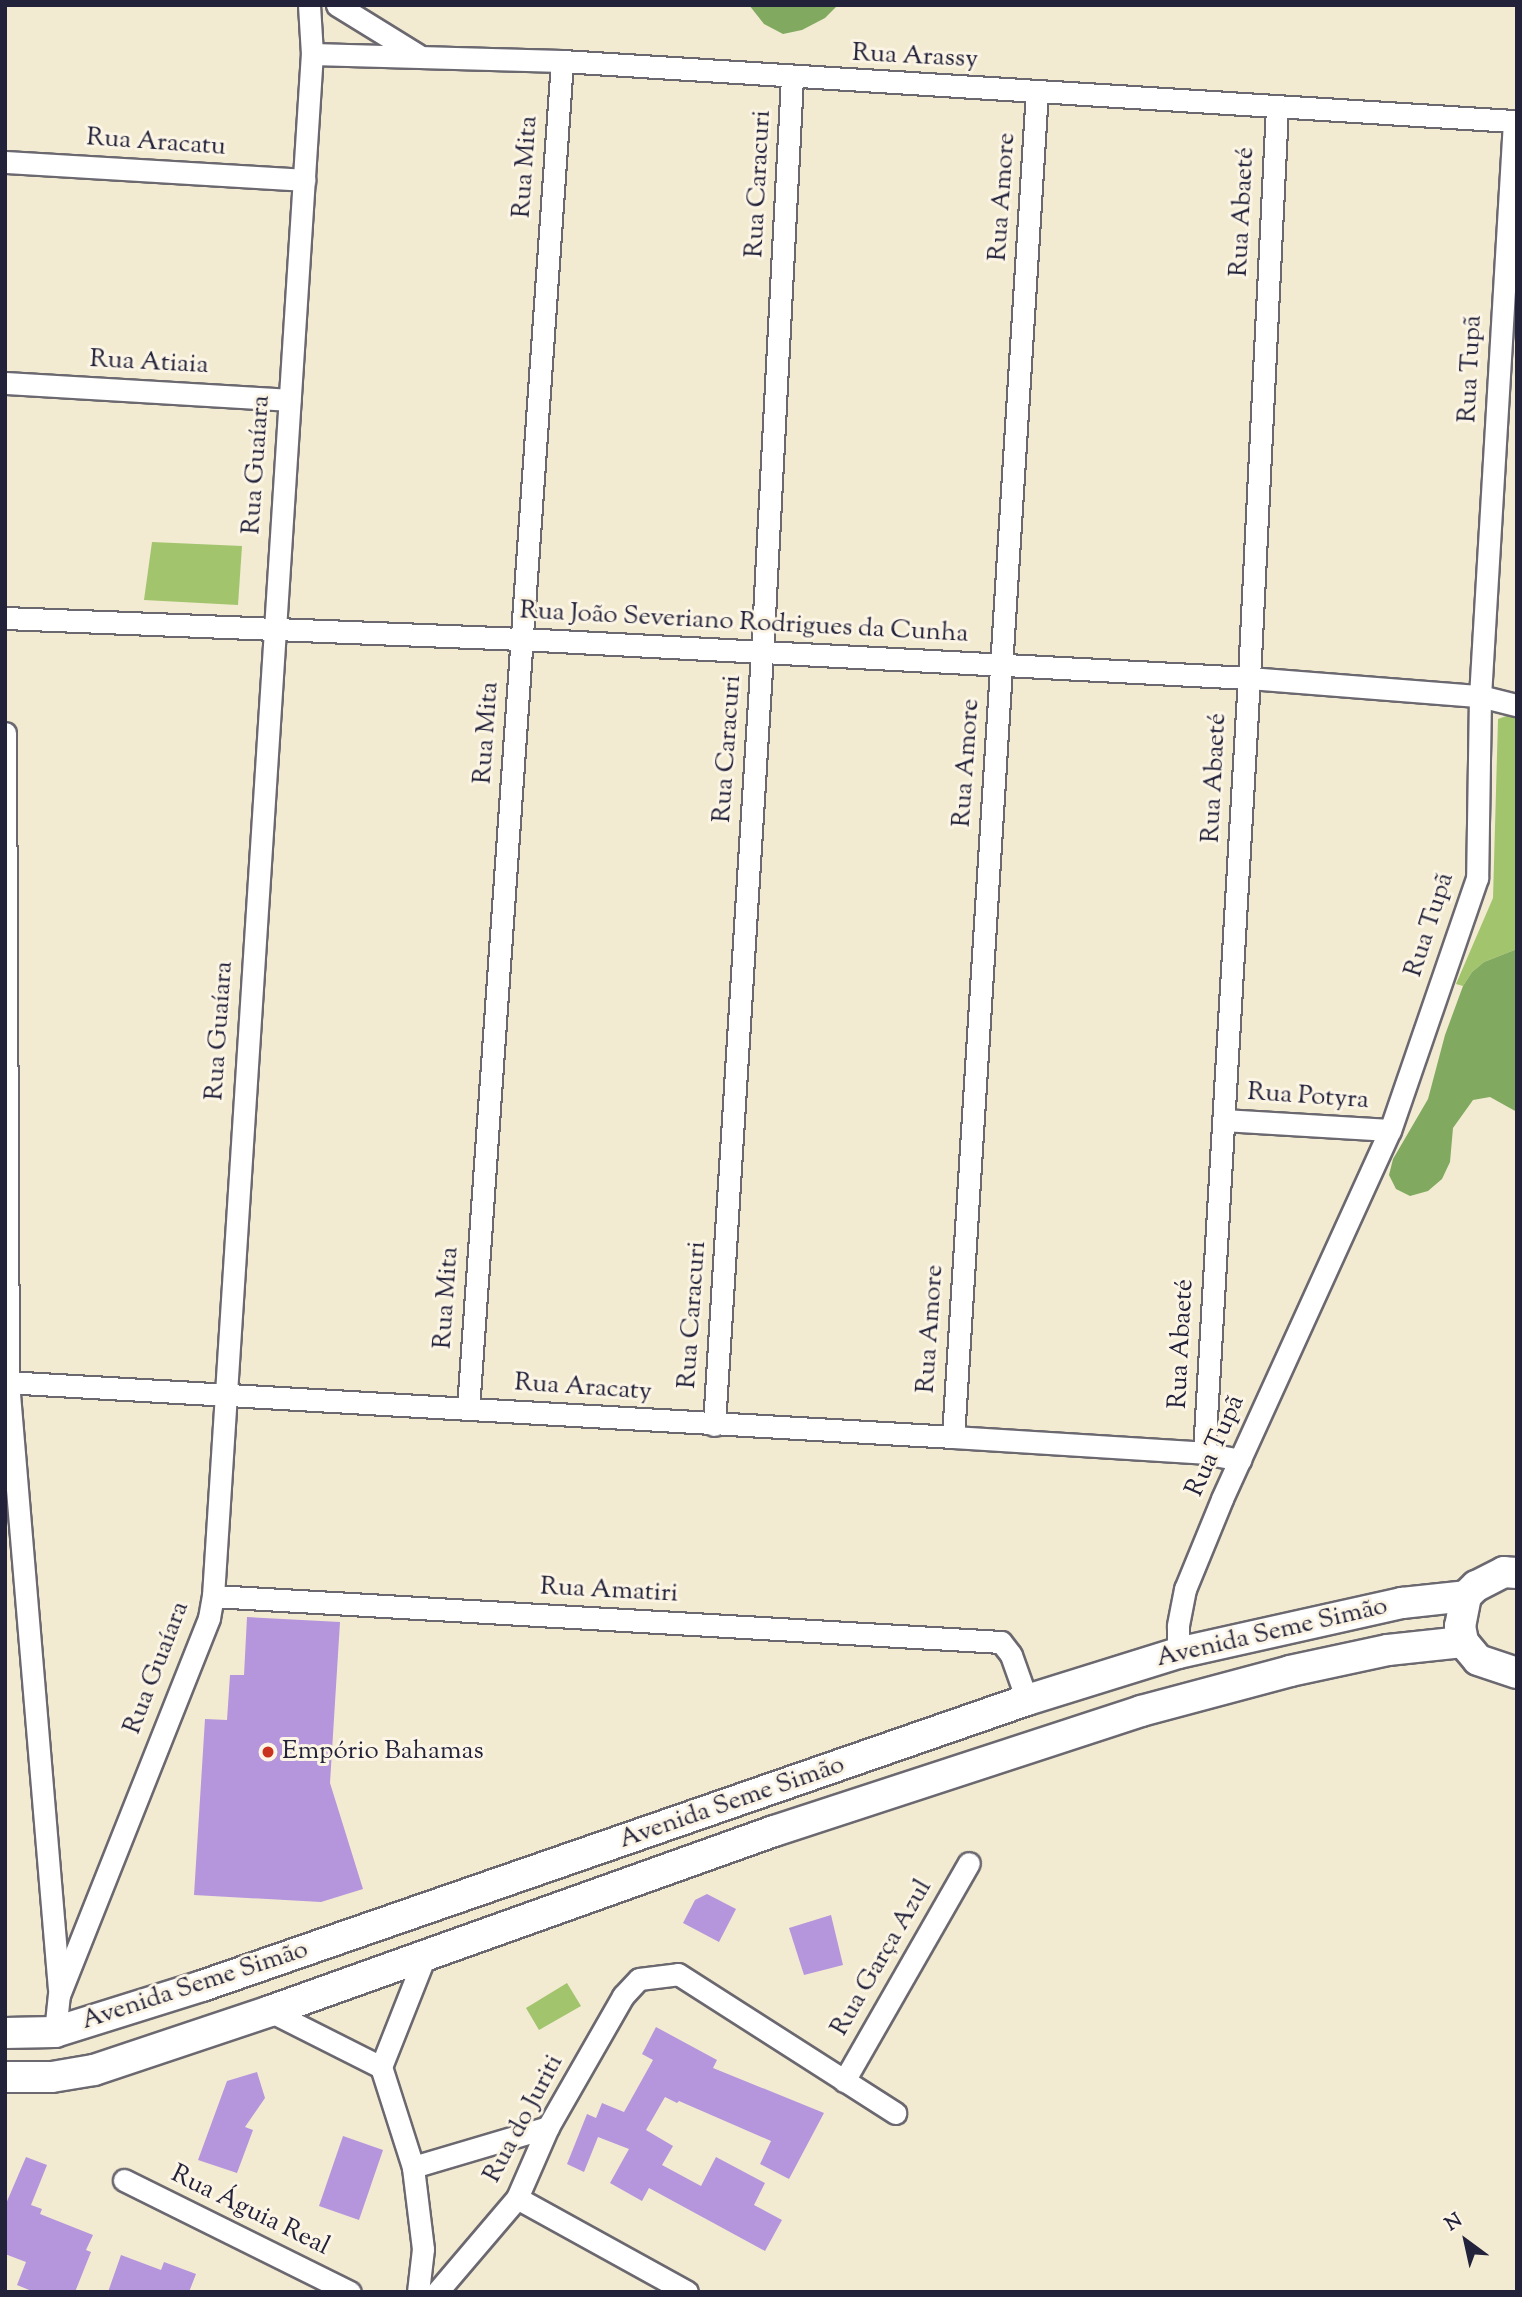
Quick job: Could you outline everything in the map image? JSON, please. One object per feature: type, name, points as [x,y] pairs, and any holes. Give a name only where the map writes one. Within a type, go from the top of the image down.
[{"type":"main road","points":[[1517,1573],[1504,1572],[1488,1577],[1466,1596],[1461,1626],[1463,1642],[1478,1660],[1517,1673]]},
{"type":"main road","name":"Avenida Seme Simão","points":[[5,2033],[55,2032],[202,1986],[1027,1700],[1178,1653],[1402,1603],[1466,1596]]},
{"type":"main road","name":"Avenida Seme Simão","points":[[5,2077],[52,2077],[94,2070],[270,2011],[774,1831],[1141,1711],[1302,1668],[1388,1650],[1463,1642]]},
{"type":"main road","points":[[632,1883],[672,1860],[682,1849],[678,1822]]},
{"type":"main road","points":[[144,2053],[142,2027],[156,2012],[202,1986]]},
{"type":"street","name":"Rua Guaíara","points":[[55,2032],[59,1995],[209,1618],[214,1596],[312,54],[309,5]]},
{"type":"street","points":[[337,5],[418,55]]},
{"type":"street","name":"Rua Arassy","points":[[312,54],[562,61],[1514,121]]},
{"type":"street","name":"Rua Mita","points":[[468,1409],[562,61]]},
{"type":"street","name":"Rua Caracuri","points":[[714,1425],[762,654],[792,77]]},
{"type":"street","name":"Rua Amore","points":[[953,1437],[1037,92]]},
{"type":"street","name":"Rua Abaeté","points":[[1204,1453],[1249,678],[1277,107]]},
{"type":"street","name":"Rua Tupã","points":[[1178,1653],[1178,1626],[1185,1589],[1240,1460],[1390,1130],[1477,878],[1480,695],[1514,121]]},
{"type":"street","name":"Rua Aracatu","points":[[5,162],[304,180]]},
{"type":"street","name":"Rua Atiaia","points":[[5,383],[289,400]]},
{"type":"street","name":"Rua João Severiano Rodrigues da Cunha","points":[[5,618],[521,639],[1249,678],[1480,695],[1517,705]]},
{"type":"street","points":[[5,733],[6,1382],[59,1995]]},
{"type":"street","name":"Rua Potyra","points":[[1223,1120],[1390,1130]]},
{"type":"street","name":"Rua Aracaty","points":[[6,1382],[225,1397],[953,1437],[1204,1453],[1240,1460]]},
{"type":"street","name":"Rua Amatiri","points":[[214,1596],[1001,1642],[1011,1655],[1027,1700]]},
{"type":"street","name":"Rua Garça Azul","points":[[844,2081],[969,1863]]},
{"type":"street","points":[[418,2292],[423,2249],[413,2166],[381,2067],[425,1956]]},
{"type":"street","name":"Rua do Juriti","points":[[437,2292],[517,2198],[548,2127],[623,1996],[639,1979],[678,1974],[844,2081]]},
{"type":"street","points":[[270,2011],[381,2067]]},
{"type":"street","points":[[844,2081],[895,2113]]},
{"type":"street","points":[[413,2166],[548,2127]]},
{"type":"street","name":"Rua Águia Real","points":[[124,2180],[350,2292]]},
{"type":"street","points":[[517,2198],[687,2292]]},
{"type":"street","points":[[423,2249],[435,2262],[456,2269]]},
{"type":"green space","points":[[749,5],[838,5],[825,18],[802,30],[783,34],[764,24]]},
{"type":"green space","points":[[152,542],[242,546],[238,605],[144,600]]},
{"type":"green space","points":[[1509,715],[1517,718],[1517,949],[1484,962],[1472,972],[1463,986],[1456,984],[1493,898],[1498,719]]},
{"type":"green space","points":[[1517,949],[1517,1112],[1490,1097],[1473,1100],[1453,1128],[1450,1162],[1442,1179],[1428,1191],[1410,1196],[1396,1189],[1389,1175],[1393,1159],[1428,1099],[1445,1035],[1463,986],[1472,972],[1484,962]]},
{"type":"green space","points":[[567,1983],[581,2006],[539,2030],[526,2008]]},
{"type":"building","name":"Empório Bahamas","points":[[247,1617],[340,1622],[330,1783],[363,1889],[321,1902],[194,1895],[205,1719],[227,1720],[230,1675],[244,1675]]},
{"type":"building","points":[[707,1894],[736,1909],[719,1942],[683,1923],[695,1900]]},
{"type":"building","points":[[831,1915],[843,1965],[804,1975],[789,1928]]},
{"type":"building","points":[[656,2027],[717,2060],[713,2068],[824,2113],[789,2179],[760,2164],[771,2141],[679,2101],[677,2103],[665,2097],[646,2130],[673,2146],[662,2165],[701,2186],[716,2157],[765,2183],[754,2205],[782,2220],[765,2251],[649,2188],[642,2201],[610,2183],[629,2149],[598,2137],[584,2172],[567,2164],[587,2114],[596,2118],[602,2103],[624,2112],[653,2060],[642,2054]]},
{"type":"building","points":[[257,2072],[265,2098],[245,2127],[253,2130],[237,2173],[198,2160],[227,2081]]},
{"type":"building","points":[[343,2136],[383,2150],[359,2220],[319,2206]]},
{"type":"building","points":[[26,2157],[47,2165],[31,2205],[42,2209],[40,2214],[93,2235],[86,2250],[91,2252],[75,2292],[34,2292],[17,2285],[26,2262],[5,2254],[5,2206]]},
{"type":"building","points":[[121,2255],[161,2270],[164,2262],[196,2274],[189,2292],[108,2292]]},
{"type":"place","name":"Empório Bahamas","points":[[268,1752]]}]
